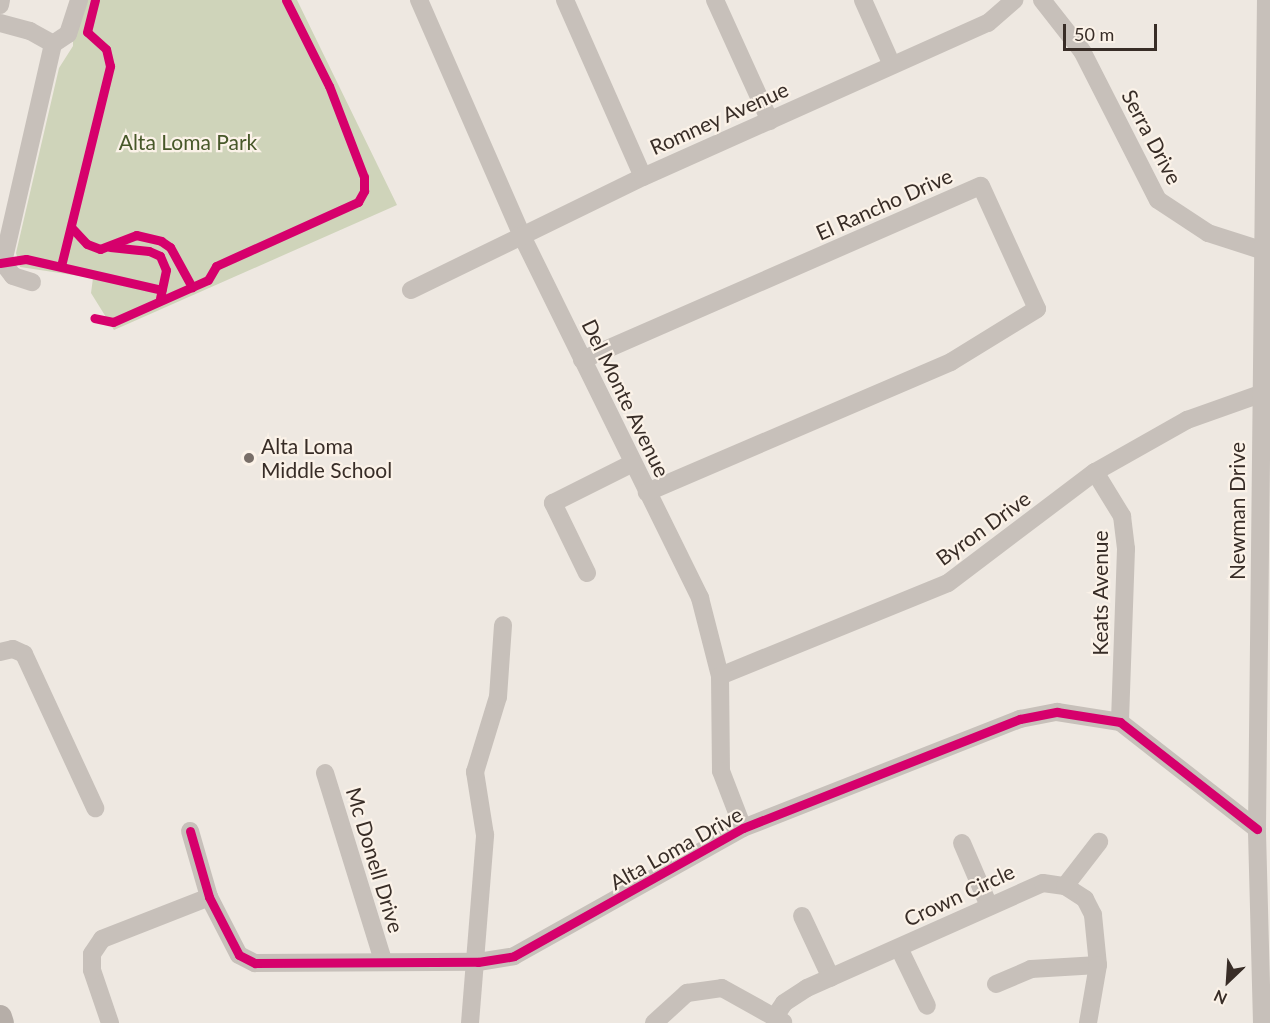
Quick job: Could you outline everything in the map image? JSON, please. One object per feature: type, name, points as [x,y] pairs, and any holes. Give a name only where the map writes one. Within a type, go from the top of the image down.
[{"type":"main road","points":[[0,1017],[2,1023]]},
{"type":"street","points":[[0,6],[1,0]]},
{"type":"street","points":[[32,282],[13,276],[3,263],[53,44],[69,32],[79,0]]},
{"type":"street","name":"Del Monte Avenue","points":[[419,0],[521,234],[700,598],[720,676],[721,771],[743,828]]},
{"type":"street","points":[[565,0],[643,177]]},
{"type":"street","points":[[715,0],[770,121]]},
{"type":"street","points":[[863,0],[892,65]]},
{"type":"street","name":"Romney Avenue","points":[[411,290],[521,234],[643,177],[988,23],[1014,0]]},
{"type":"street","name":"Serra Drive","points":[[1042,0],[1082,51],[1158,200],[1208,232],[1261,250]]},
{"type":"street","name":"Newman Drive","points":[[1265,1017],[1257,829],[1261,250],[1266,0]]},
{"type":"street","points":[[0,23],[30,31],[53,44]]},
{"type":"street","name":"El Rancho Drive","points":[[582,360],[981,186],[1037,309],[951,362],[647,492]]},
{"type":"street","name":"Byron Drive","points":[[720,676],[948,583],[1095,472],[1187,420],[1260,394]]},
{"type":"street","points":[[587,573],[553,503],[633,463]]},
{"type":"street","name":"Keats Avenue","points":[[1095,472],[1122,516],[1126,549],[1120,722]]},
{"type":"street","points":[[470,1023],[478,962],[485,836],[475,772],[498,697],[502,625]]},
{"type":"street","points":[[0,652],[13,649],[24,654],[95,808]]},
{"type":"street","name":"Alta Loma Drive","points":[[190,831],[209,897],[238,955],[255,963],[383,960],[478,962],[514,956],[537,947],[743,828],[1020,719],[1057,712],[1120,722],[1257,829]]},
{"type":"street","name":"Mc Donell Drive","points":[[325,773],[383,960]]},
{"type":"street","points":[[1088,1023],[1098,965],[1093,915],[1085,899],[1065,886],[1099,842]]},
{"type":"street","points":[[962,843],[989,906]]},
{"type":"street","name":"Crown Circle","points":[[654,1023],[687,993],[722,988],[780,1019],[784,1003],[831,978],[1034,885],[1065,886]]},
{"type":"street","points":[[110,1023],[92,970],[92,954],[102,939],[209,897]]},
{"type":"street","points":[[802,916],[831,978]]},
{"type":"street","points":[[898,948],[927,1006]]},
{"type":"street","points":[[996,984],[1031,969],[1098,965]]},
{"type":"green space","name":"Alta Loma Park","points":[[73,0],[297,0],[397,205],[114,330],[91,293],[93,278],[20,267],[16,253],[59,68],[73,46]]},
{"type":"cycle path","points":[[61,266],[110,66],[106,49],[87,32],[95,0]]},
{"type":"cycle path","points":[[192,287],[208,280],[216,266],[358,202],[364,191],[364,177],[329,86],[286,0]]},
{"type":"cycle path","points":[[71,227],[87,244],[100,249],[136,235],[161,241],[170,247],[192,287],[113,322],[94,318]]},
{"type":"cycle path","points":[[110,247],[149,251],[160,256],[166,270],[160,298]]},
{"type":"cycle path","points":[[0,263],[26,259],[162,290]]},
{"type":"cycle path","points":[[190,831],[209,897],[239,955],[255,963],[478,962],[514,956],[743,828],[1020,719],[1057,712],[1120,722],[1257,829]]},
{"type":"place","name":"Alta Loma Middle School","points":[[249,458]]}]
